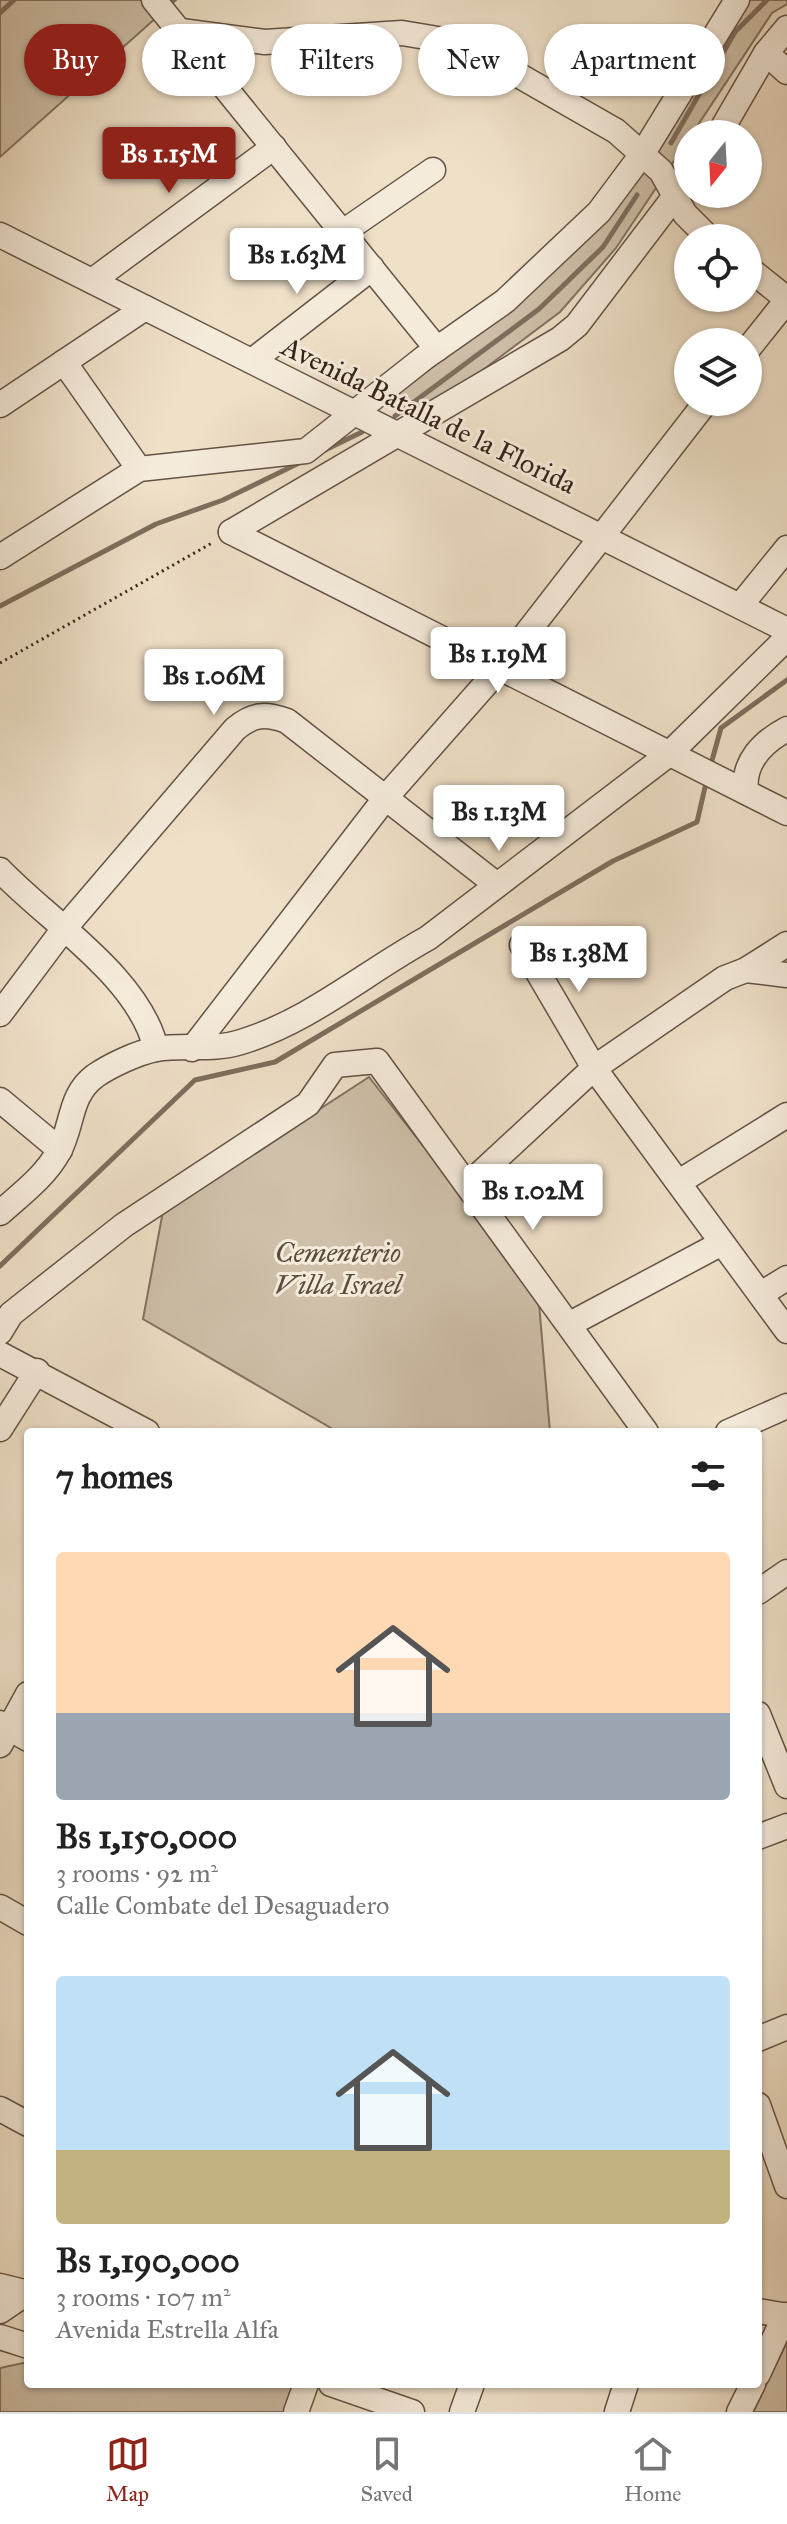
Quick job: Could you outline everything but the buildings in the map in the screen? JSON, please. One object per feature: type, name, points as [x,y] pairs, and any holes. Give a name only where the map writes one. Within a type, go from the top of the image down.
[{"type":"street","points":[[154,0],[175,24]]},
{"type":"street","points":[[0,557],[139,469],[306,451],[353,412],[505,301],[599,212],[643,153],[737,0]]},
{"type":"street","points":[[727,120],[766,53],[787,28]]},
{"type":"street","points":[[255,41],[402,33],[462,43],[616,131],[674,181]]},
{"type":"street","points":[[766,53],[787,72]]},
{"type":"street","points":[[233,96],[437,349]]},
{"type":"street","points":[[92,281],[274,147]]},
{"type":"street","points":[[343,232],[433,170]]},
{"type":"street","points":[[231,532],[538,354],[577,325],[674,196]]},
{"type":"street","points":[[684,208],[685,214],[695,224]]},
{"type":"street","name":"Avenida Batalla de la Florida","points":[[0,235],[601,533],[787,630]]},
{"type":"street","points":[[252,361],[372,268]]},
{"type":"street","points":[[762,279],[787,299],[762,331]]},
{"type":"street","points":[[0,405],[145,308]]},
{"type":"street","points":[[64,362],[139,469]]},
{"type":"street","points":[[192,1049],[387,796],[499,669],[601,533],[695,416]]},
{"type":"street","points":[[231,532],[787,813]]},
{"type":"street","points":[[740,606],[787,548]]},
{"type":"street","points":[[0,1213],[42,1175],[60,1150],[80,1091],[95,1076],[156,1049],[192,1049],[244,1041],[320,1006],[387,960],[428,938],[669,754],[787,638]]},
{"type":"street","points":[[0,1014],[63,930],[235,729],[250,717],[270,715],[287,721],[387,796],[497,885]]},
{"type":"street","points":[[746,792],[744,782],[753,757],[787,729]]},
{"type":"street","points":[[0,870],[128,994],[150,1023],[156,1049]]},
{"type":"street","points":[[469,1184],[594,1068],[725,978],[746,970],[787,944]]},
{"type":"street","points":[[522,945],[594,1068],[787,1331]]},
{"type":"street","points":[[746,970],[787,975]]},
{"type":"street","points":[[0,1332],[11,1314],[124,1225],[308,1104],[335,1065],[377,1061],[643,1428]]},
{"type":"street","points":[[0,1100],[60,1150]]},
{"type":"street","points":[[679,1182],[787,1115]]},
{"type":"street","points":[[570,1324],[722,1243]]},
{"type":"street","points":[[761,1294],[787,1278]]},
{"type":"street","points":[[0,1354],[140,1428]]},
{"type":"street","points":[[0,1429],[37,1371]]},
{"type":"street","points":[[737,1428],[787,1406]]},
{"type":"street","points":[[762,1589],[787,1572]]},
{"type":"street","points":[[9,1734],[24,1702]]},
{"type":"street","points":[[762,1724],[787,1786]]},
{"type":"street","points":[[762,1835],[787,1826]]},
{"type":"street","points":[[0,1907],[24,1921]]},
{"type":"street","points":[[762,2037],[787,2027]]},
{"type":"street","points":[[0,2109],[24,2122]]},
{"type":"street","points":[[762,2116],[787,2186]]},
{"type":"street","points":[[0,2286],[24,2291]]},
{"type":"street","points":[[0,2311],[24,2295]]},
{"type":"street","points":[[762,2312],[786,2316],[762,2366]]},
{"type":"street","points":[[0,2337],[24,2345]]},
{"type":"street","points":[[296,2412],[305,2388]]},
{"type":"street","points":[[343,2388],[412,2412]]},
{"type":"street","points":[[462,2412],[471,2388]]},
{"type":"street","points":[[617,2412],[625,2388]]},
{"type":"street","points":[[739,2412],[751,2388]]},
{"type":"path","points":[[0,663],[231,532]]},
{"type":"green space","points":[[0,0],[176,0],[149,24],[142,24],[142,30],[126,45],[126,24],[24,24],[24,96],[68,96],[0,157]]},
{"type":"green space","points":[[727,0],[787,0],[787,4],[772,13],[725,84],[725,24],[713,24]]},
{"type":"green space","points":[[671,96],[717,96],[701,120],[674,120],[674,161],[616,248],[560,312],[411,424],[395,396],[526,295],[591,232]]},
{"type":"green space","name":"Cementerio Villa Israel","points":[[369,1077],[538,1292],[550,1428],[331,1428],[143,1319],[163,1211]]},
{"type":"green space","points":[[787,2342],[787,2412],[753,2412]]},
{"type":"green space","points":[[24,2363],[24,2388],[293,2388],[284,2412],[0,2412],[0,2368]]},
{"type":"waterway","points":[[0,13],[14,0]]},
{"type":"waterway","points":[[671,143],[735,32],[767,0]]},
{"type":"waterway","points":[[395,416],[539,309],[603,247],[637,195]]},
{"type":"waterway","points":[[323,451],[362,432]]},
{"type":"waterway","points":[[0,606],[156,524],[223,500],[299,463]]},
{"type":"waterway","points":[[711,764],[721,728],[787,680]]},
{"type":"waterway","points":[[0,1266],[195,1080],[275,1062],[613,861],[697,822],[706,783]]}]
